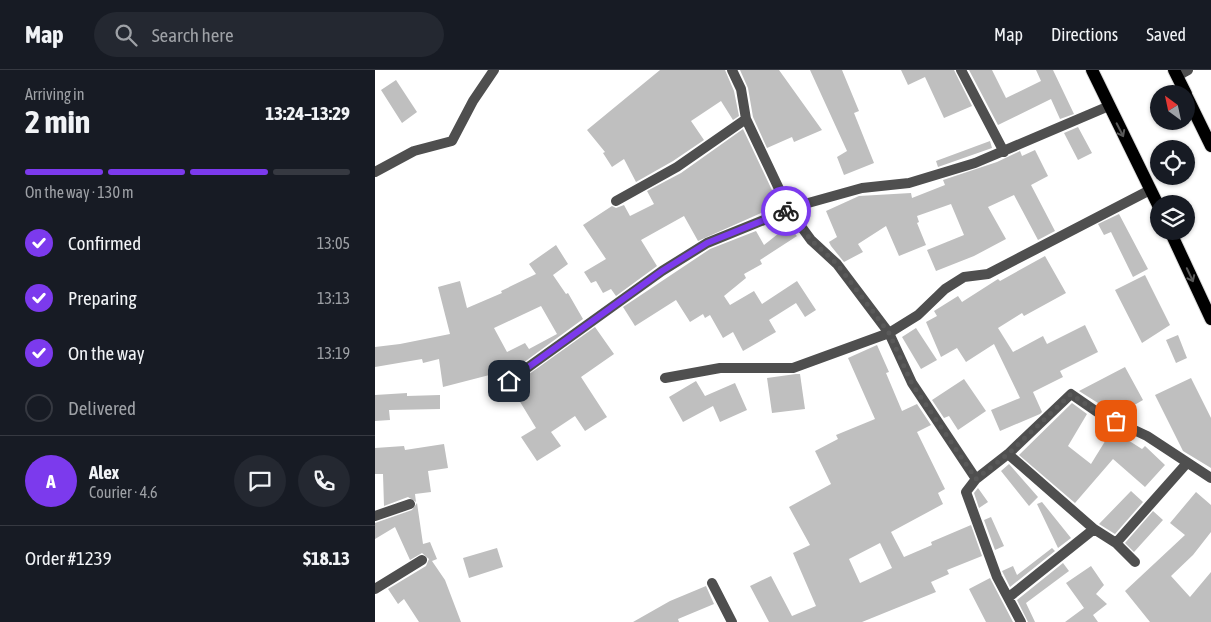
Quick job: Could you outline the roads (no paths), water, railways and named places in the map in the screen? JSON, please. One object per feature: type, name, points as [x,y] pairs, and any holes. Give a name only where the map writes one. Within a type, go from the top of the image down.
[{"type":"main road","points":[[1092,70],[1153,195]]},
{"type":"main road","points":[[1180,72],[1184,85]]},
{"type":"main road","points":[[1195,113],[1211,146]]},
{"type":"main road","points":[[1174,240],[1211,319]]},
{"type":"street","points":[[375,172],[414,151],[452,141],[473,101],[494,70]]},
{"type":"street","points":[[732,70],[741,89],[746,119],[789,210],[811,240],[837,264],[889,333],[912,384],[976,479]]},
{"type":"street","points":[[961,70],[1004,152]]},
{"type":"street","points":[[509,381],[662,271],[707,243],[789,210],[862,188],[909,183],[975,163],[1109,106]]},
{"type":"street","points":[[616,200],[677,167],[746,119]]},
{"type":"street","points":[[665,378],[720,368],[793,368],[889,333],[918,315],[945,289],[964,277],[988,274],[1151,190]]},
{"type":"street","points":[[1021,622],[997,577],[966,492],[976,479],[1008,454],[1071,394],[1100,414],[1147,436],[1211,478]]},
{"type":"street","points":[[1008,454],[1094,529],[1116,543],[1135,562]]},
{"type":"street","points":[[1116,543],[1187,463]]},
{"type":"street","points":[[375,515],[410,504]]},
{"type":"street","points":[[1009,597],[1094,529]]},
{"type":"street","points":[[375,590],[422,560]]},
{"type":"street","points":[[712,582],[732,622]]}]
